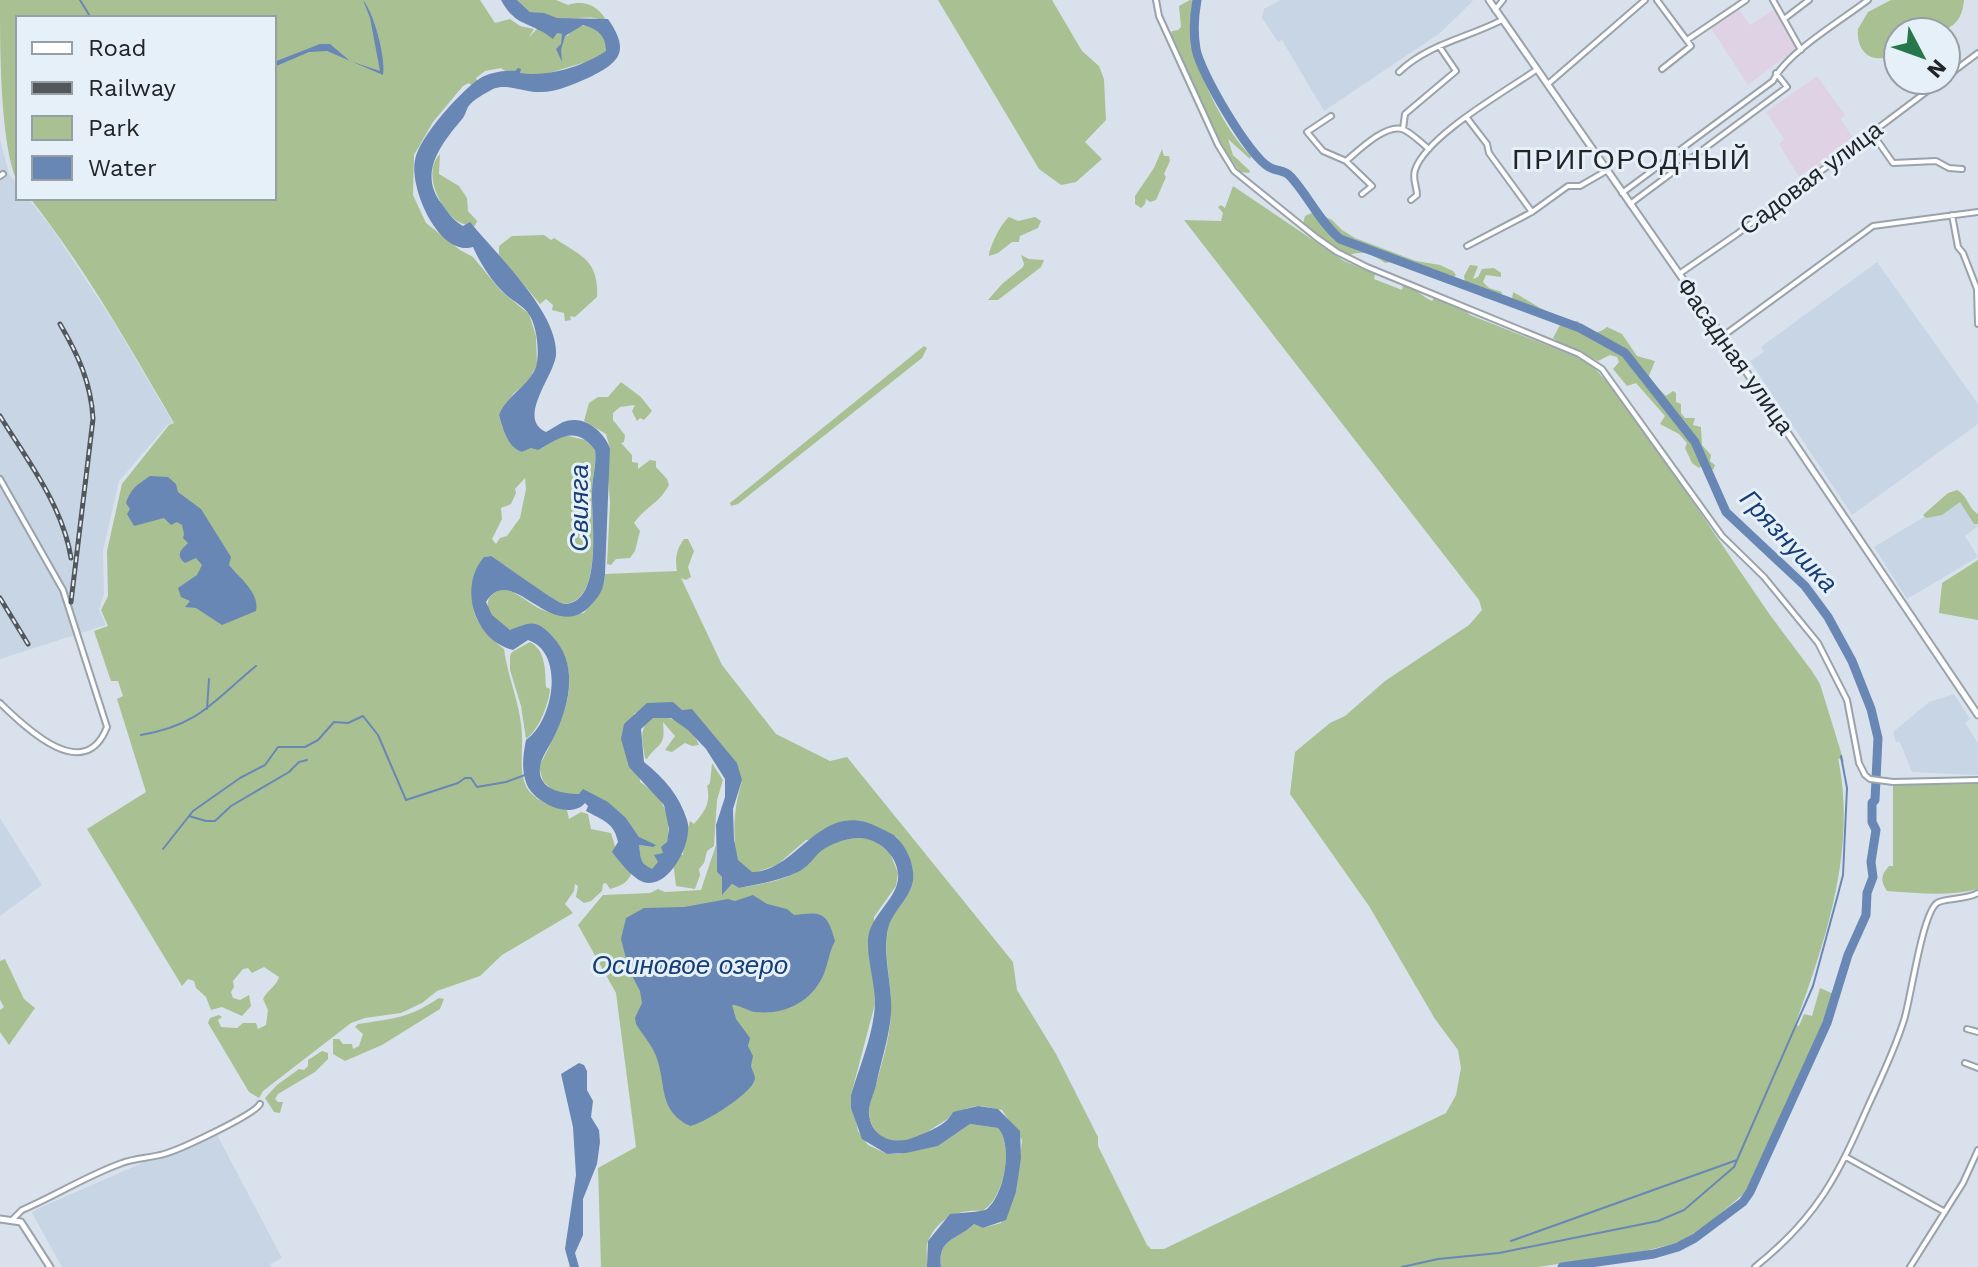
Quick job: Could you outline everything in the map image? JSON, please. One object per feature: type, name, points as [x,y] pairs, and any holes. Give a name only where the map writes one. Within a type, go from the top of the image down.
[{"type":"main road","name":"Фасадная улица","points":[[1489,0],[1723,336],[1978,715]]},
{"type":"main road","points":[[0,1219],[21,1222],[50,1267]]},
{"type":"street","points":[[1156,0],[1159,16],[1218,145],[1240,177],[1337,252],[1579,354],[1602,369],[1722,536],[1764,577],[1818,643],[1847,700],[1859,763],[1865,775],[1870,779],[1893,782],[1978,780]]},
{"type":"street","points":[[1495,10],[1503,0]]},
{"type":"street","points":[[1546,85],[1645,0]]},
{"type":"street","points":[[1657,0],[1691,46],[1662,69]]},
{"type":"street","points":[[1687,40],[1746,0]]},
{"type":"street","points":[[1773,0],[1801,50]]},
{"type":"street","points":[[1784,19],[1809,0]]},
{"type":"street","points":[[1622,193],[1773,81],[1776,73],[1801,50],[1868,0]]},
{"type":"street","points":[[1399,72],[1411,60],[1502,20]]},
{"type":"street","points":[[1403,129],[1405,114],[1456,71],[1439,46]]},
{"type":"street","points":[[1411,200],[1417,195],[1414,182],[1416,169],[1429,149],[1536,70]]},
{"type":"street","points":[[1630,204],[1787,87],[1776,73]]},
{"type":"street","name":"Садовая улица","points":[[1679,274],[1920,96]]},
{"type":"street","points":[[1331,116],[1307,132],[1323,151],[1346,161],[1372,186],[1362,194]]},
{"type":"street","points":[[1467,118],[1532,212]]},
{"type":"street","points":[[1346,161],[1375,136],[1395,129],[1403,129],[1429,149]]},
{"type":"street","points":[[1872,133],[1893,163],[1936,161],[1949,168],[1962,169]]},
{"type":"street","points":[[1467,246],[1532,212],[1568,186],[1580,186],[1606,171]]},
{"type":"street","points":[[1723,336],[1873,226],[1978,212]]},
{"type":"street","points":[[1952,215],[1958,247],[1969,265],[1977,289],[1978,324]]},
{"type":"street","points":[[0,479],[63,590],[107,727],[94,745],[68,752],[38,737],[0,703]]},
{"type":"street","points":[[1755,1267],[1784,1244],[1820,1203],[1846,1157],[1890,1062],[1904,1022],[1925,930],[1936,903],[1967,899],[1978,893]]},
{"type":"street","points":[[1967,1029],[1978,1032]]},
{"type":"street","points":[[1965,1063],[1978,1068]]},
{"type":"street","points":[[13,1219],[22,1210],[123,1162],[179,1149],[219,1128],[236,1123],[257,1111],[260,1104]]},
{"type":"street","points":[[1910,1267],[1945,1212],[1978,1150]]},
{"type":"street","points":[[1846,1157],[1945,1212]]},
{"type":"shaded area","points":[[1280,0],[1473,1],[1440,33],[1324,111],[1282,40],[1278,42],[1262,18],[1264,9]]},
{"type":"shaded area","points":[[1739,9],[1750,25],[1775,9],[1797,48],[1748,85],[1711,28]]},
{"type":"shaded area","points":[[1817,76],[1845,115],[1841,119],[1855,141],[1811,173],[1809,170],[1799,177],[1779,144],[1784,139],[1766,112]]},
{"type":"shaded area","points":[[0,139],[9,174],[16,183],[16,200],[30,200],[51,227],[113,321],[173,423],[168,424],[119,481],[103,551],[104,594],[99,610],[106,625],[0,659]]},
{"type":"shaded area","points":[[1877,262],[1978,404],[1978,424],[1852,515],[1750,361],[1764,352],[1761,347]]},
{"type":"shaded area","points":[[1963,500],[1978,526],[1965,536],[1978,557],[1907,599],[1874,547],[1924,517]]},
{"type":"shaded area","points":[[1954,694],[1970,719],[1965,723],[1978,743],[1978,775],[1912,772],[1893,732],[1929,702]]},
{"type":"shaded area","points":[[0,818],[42,885],[0,916]]},
{"type":"shaded area","points":[[216,1133],[282,1258],[270,1264],[271,1267],[62,1267],[32,1213],[149,1160],[169,1157]]},
{"type":"green space","points":[[0,0],[480,0],[495,23],[510,19],[520,26],[534,29],[529,37],[540,26],[553,34],[559,32],[568,36],[576,27],[586,26],[606,35],[606,56],[539,76],[508,73],[501,68],[485,71],[476,78],[478,84],[463,86],[433,122],[414,155],[413,195],[426,223],[473,257],[501,291],[529,314],[536,336],[537,365],[527,383],[514,393],[499,415],[509,442],[522,452],[542,448],[564,435],[585,440],[595,449],[592,558],[585,590],[576,600],[563,604],[490,556],[484,557],[475,586],[473,608],[482,628],[504,649],[519,713],[522,771],[529,791],[543,802],[567,810],[569,819],[581,812],[588,814],[591,829],[611,833],[617,853],[634,869],[622,884],[610,889],[606,883],[603,884],[602,891],[584,903],[576,897],[578,886],[575,884],[565,904],[573,913],[502,955],[480,976],[437,991],[422,1003],[401,1013],[351,1023],[263,1091],[259,1098],[249,1092],[208,1023],[210,1018],[219,1015],[222,1017],[218,1020],[221,1027],[237,1028],[243,1023],[256,1023],[258,1029],[266,1025],[268,1010],[263,999],[279,977],[264,967],[252,973],[248,968],[243,969],[233,981],[231,992],[233,998],[240,1000],[249,995],[251,1006],[242,1016],[222,1007],[211,1010],[194,981],[188,979],[182,986],[87,829],[146,792],[117,699],[123,696],[118,681],[111,681],[94,631],[108,626],[101,610],[108,596],[107,551],[122,484],[169,425],[174,423],[88,280],[31,200],[276,200],[276,16],[16,16],[16,178],[4,122]],"holes":[[[525,478],[520,518],[507,536],[500,538],[496,544],[492,539],[502,519],[501,508],[511,504],[515,489]]]},
{"type":"green space","points":[[517,0],[556,0],[568,5],[584,3],[594,7],[605,18],[556,18],[530,12]]},
{"type":"green space","points":[[938,0],[1052,0],[1082,51],[1099,66],[1104,79],[1106,120],[1085,142],[1102,159],[1076,182],[1061,185],[1039,169]]},
{"type":"green space","points":[[1190,0],[1195,1],[1193,39],[1197,59],[1224,120],[1251,156],[1250,159],[1228,139],[1233,155],[1249,173],[1240,172],[1225,150],[1171,34],[1181,27],[1179,6]]},
{"type":"green space","points":[[1891,0],[1964,0],[1959,16],[1882,16],[1882,58],[1869,56],[1860,46],[1858,29],[1868,12]]},
{"type":"green space","points":[[1162,149],[1170,161],[1164,174],[1166,177],[1156,200],[1150,202],[1146,199],[1141,208],[1135,204],[1135,196],[1154,168]]},
{"type":"green space","points":[[440,154],[439,174],[459,186],[467,198],[468,211],[477,221],[475,226],[457,221],[439,199],[433,171]]},
{"type":"green space","points":[[1233,186],[1344,261],[1375,274],[1374,279],[1402,290],[1403,285],[1407,286],[1432,301],[1435,297],[1439,298],[1463,308],[1470,315],[1589,362],[1624,401],[1820,684],[1844,762],[1838,758],[1844,826],[1841,860],[1827,927],[1795,1025],[1799,1026],[1804,1014],[1812,1016],[1820,988],[1834,994],[1798,1084],[1747,1191],[1708,1224],[1680,1242],[1645,1251],[1538,1267],[941,1267],[942,1250],[950,1241],[974,1224],[983,1228],[1001,1223],[1016,1192],[1022,1140],[1002,1110],[983,1106],[962,1110],[922,1135],[900,1141],[884,1138],[872,1125],[870,1105],[891,1019],[886,949],[888,930],[913,881],[911,863],[896,836],[806,840],[777,865],[751,874],[737,862],[734,831],[742,781],[682,710],[634,713],[640,782],[661,801],[668,821],[666,848],[652,870],[643,862],[639,845],[653,847],[639,837],[626,818],[580,794],[563,794],[552,790],[543,781],[539,767],[557,730],[568,693],[569,675],[565,657],[555,641],[538,625],[511,630],[498,624],[489,612],[489,599],[502,589],[548,612],[584,613],[604,584],[605,574],[677,571],[678,551],[684,539],[688,539],[694,551],[688,567],[691,577],[686,580],[681,578],[722,665],[776,734],[830,761],[847,757],[1013,962],[1017,990],[1056,1054],[1098,1137],[1098,1146],[1151,1249],[1164,1249],[1446,1113],[1456,1095],[1461,1068],[1458,1050],[1435,1019],[1369,906],[1290,794],[1295,752],[1330,723],[1345,716],[1385,681],[1469,625],[1482,610],[1479,600],[1184,220],[1221,221],[1223,213],[1218,207],[1221,205],[1225,208]]},
{"type":"green space","points":[[1314,212],[1332,220],[1355,238],[1416,261],[1440,265],[1456,275],[1445,279],[1392,262],[1385,263],[1367,253],[1348,255],[1303,224],[1305,216]]},
{"type":"green space","points":[[1009,217],[1018,221],[1035,217],[1041,221],[1038,228],[1020,236],[1019,242],[1012,242],[989,256],[1002,224]]},
{"type":"green space","points":[[544,235],[580,255],[595,275],[597,297],[575,317],[570,316],[571,320],[565,321],[564,313],[552,310],[553,305],[546,299],[540,304],[499,255],[499,246],[512,236]]},
{"type":"green space","points":[[1021,255],[1044,260],[1041,267],[998,300],[988,300],[1023,267]]},
{"type":"green space","points":[[1470,265],[1478,266],[1473,279],[1482,269],[1494,268],[1501,273],[1501,277],[1486,275],[1483,282],[1489,288],[1502,292],[1499,300],[1485,298],[1466,287],[1464,276]]},
{"type":"green space","points":[[1513,292],[1554,315],[1578,321],[1580,327],[1587,331],[1597,332],[1607,327],[1622,334],[1637,356],[1655,361],[1648,378],[1666,396],[1673,391],[1676,393],[1681,413],[1685,418],[1695,418],[1693,425],[1701,427],[1702,445],[1711,455],[1710,461],[1715,465],[1713,470],[1703,465],[1699,468],[1692,463],[1685,448],[1687,443],[1679,434],[1660,424],[1665,416],[1636,383],[1627,386],[1613,369],[1619,362],[1617,357],[1610,355],[1598,361],[1559,342],[1553,338],[1560,325],[1522,310],[1516,300],[1512,300]]},
{"type":"green space","points":[[924,346],[927,348],[922,358],[738,504],[731,506],[730,503]]},
{"type":"green space","points":[[621,382],[641,397],[652,411],[644,420],[640,418],[637,421],[632,411],[635,405],[620,407],[613,413],[613,420],[625,435],[621,443],[632,455],[632,462],[638,463],[638,469],[650,460],[656,461],[656,467],[669,485],[634,523],[640,531],[630,558],[616,559],[611,565],[607,564],[610,503],[607,462],[610,448],[606,434],[584,421],[589,403],[598,397],[608,397]]},
{"type":"green space","points":[[1957,490],[1978,514],[1978,524],[1974,524],[1960,502],[1942,515],[1926,518],[1923,515],[1948,493]]},
{"type":"green space","points":[[1978,560],[1978,620],[1939,613],[1942,583]]},
{"type":"green space","points":[[530,642],[542,655],[546,687],[550,689],[542,716],[526,739],[521,706],[510,670],[510,656]]},
{"type":"green space","points":[[653,715],[680,723],[692,732],[699,745],[685,743],[672,752],[665,750],[675,736],[663,722],[662,741],[645,758],[643,730]]},
{"type":"green space","points":[[712,763],[723,780],[717,800],[714,846],[707,851],[699,869],[695,889],[676,886],[673,861],[677,855],[683,855],[690,821],[694,824],[706,806]]},
{"type":"green space","points":[[1978,784],[1978,889],[1944,894],[1887,891],[1882,879],[1889,866],[1893,866],[1893,785]]},
{"type":"green space","points":[[869,836],[890,853],[898,873],[896,886],[874,917],[875,1004],[851,1095],[858,1131],[868,1145],[887,1154],[898,1154],[938,1146],[970,1124],[998,1128],[1003,1136],[1006,1159],[996,1196],[982,1211],[957,1213],[938,1226],[927,1244],[927,1267],[601,1267],[598,1168],[636,1147],[616,993],[578,925],[603,895],[650,893],[658,889],[665,892],[701,890],[716,845],[717,872],[722,877],[723,894],[732,884],[739,888],[785,878],[805,868],[828,846]]},
{"type":"green space","points":[[5,959],[24,999],[35,1008],[9,1045],[0,1032],[0,1010],[4,1007],[0,1000],[0,961]]},
{"type":"green space","points":[[439,998],[444,999],[440,1009],[382,1045],[345,1061],[333,1054],[333,1039],[352,1044],[353,1049],[359,1046],[363,1034],[355,1027],[358,1024],[409,1014]]},
{"type":"green space","points":[[322,1051],[328,1053],[328,1059],[315,1072],[278,1094],[275,1099],[283,1102],[280,1113],[274,1112],[265,1098],[299,1069],[304,1070],[308,1060]]},
{"type":"water","points":[[363,0],[378,36],[383,75],[352,62],[380,71],[370,18]]},
{"type":"water","name":"Свияга","points":[[501,0],[517,0],[530,12],[557,18],[608,19],[619,39],[620,48],[615,61],[608,67],[565,87],[541,92],[499,87],[479,97],[470,104],[447,138],[432,170],[435,192],[447,211],[463,226],[470,222],[524,285],[547,321],[556,355],[535,407],[538,426],[546,432],[570,420],[585,422],[603,435],[610,448],[605,574],[596,599],[575,616],[560,616],[546,611],[507,590],[496,592],[486,602],[492,615],[510,630],[528,624],[541,626],[561,647],[566,660],[569,673],[567,700],[559,727],[542,760],[540,775],[552,789],[579,794],[583,789],[608,802],[626,818],[639,837],[656,845],[639,845],[643,862],[652,869],[658,862],[654,855],[663,853],[661,847],[667,842],[669,829],[664,805],[629,767],[621,739],[624,724],[647,703],[673,702],[682,710],[692,709],[737,763],[742,780],[733,809],[734,839],[738,860],[752,872],[768,869],[783,861],[811,838],[842,821],[859,821],[880,828],[900,841],[911,863],[913,881],[893,916],[886,939],[891,1014],[869,1107],[871,1122],[885,1138],[907,1140],[937,1128],[953,1112],[978,1106],[998,1109],[1020,1131],[1021,1158],[1016,1192],[1006,1220],[983,1228],[974,1224],[950,1241],[942,1250],[941,1267],[927,1267],[928,1241],[950,1214],[985,1210],[993,1202],[1005,1169],[1005,1145],[998,1128],[970,1124],[938,1146],[906,1153],[887,1154],[862,1139],[851,1108],[851,1095],[870,1036],[874,1012],[868,939],[874,922],[898,882],[897,866],[890,854],[874,841],[848,839],[820,852],[798,872],[739,888],[732,884],[722,895],[722,877],[717,872],[716,825],[725,797],[725,779],[706,749],[671,718],[653,718],[641,729],[644,762],[680,803],[687,820],[687,840],[670,872],[653,883],[639,880],[612,852],[618,842],[614,830],[586,811],[588,806],[585,803],[571,810],[554,807],[537,798],[525,780],[523,763],[526,740],[543,719],[549,704],[551,673],[548,659],[540,647],[528,640],[513,650],[499,645],[488,636],[474,611],[472,583],[484,557],[491,556],[560,602],[564,604],[577,600],[585,590],[593,558],[595,450],[581,437],[574,436],[560,438],[538,450],[531,448],[522,452],[509,442],[499,415],[536,367],[538,347],[534,324],[526,310],[495,283],[473,247],[460,247],[449,242],[438,231],[429,218],[417,187],[415,160],[424,139],[441,116],[483,77],[518,68],[521,69],[520,73],[553,72],[576,66],[606,51],[600,34],[583,25],[565,36],[562,62],[556,49],[561,44],[562,34],[557,33],[553,39],[518,20]]},
{"type":"water","points":[[320,44],[330,44],[350,61],[327,51],[309,52],[276,66],[276,61]]},
{"type":"water","points":[[150,476],[168,477],[176,484],[178,492],[201,509],[231,557],[229,565],[252,591],[256,611],[222,625],[196,608],[185,607],[190,601],[181,597],[178,588],[197,575],[202,565],[196,558],[185,563],[180,557],[181,550],[188,543],[183,538],[182,525],[177,522],[171,525],[164,518],[134,526],[127,514],[130,509],[126,503],[130,494]]},
{"type":"water","name":"Осиновое озеро","points":[[753,895],[794,915],[821,915],[829,923],[835,941],[818,985],[795,1005],[766,1012],[732,1005],[736,1019],[750,1038],[748,1046],[753,1056],[753,1084],[716,1114],[690,1126],[672,1112],[656,1056],[636,1024],[635,1018],[642,1003],[621,939],[626,918],[644,908],[684,907],[728,899],[735,901]]},
{"type":"water","points":[[579,1063],[587,1071],[587,1090],[593,1101],[591,1117],[599,1130],[600,1142],[597,1164],[583,1199],[583,1235],[575,1253],[579,1267],[570,1267],[565,1249],[576,1175],[573,1127],[561,1074]]},
{"type":"waterway","points":[[80,0],[90,16]]},
{"type":"waterway","name":"Грязнушка","points":[[1197,0],[1194,24],[1196,49],[1206,76],[1226,112],[1260,160],[1291,177],[1340,239],[1580,328],[1625,353],[1695,442],[1726,512],[1805,586],[1828,617],[1852,661],[1871,709],[1878,738],[1875,800],[1872,803],[1872,822],[1876,830],[1871,862],[1873,877],[1867,893],[1866,915],[1848,955],[1827,1023],[1750,1192],[1743,1202],[1678,1247],[1654,1254],[1562,1267]]},
{"type":"waterway","points":[[141,735],[161,731],[192,718],[256,666]]},
{"type":"waterway","points":[[207,709],[209,679]]},
{"type":"waterway","points":[[163,849],[193,811],[240,778],[265,765],[278,747],[305,747],[318,740],[334,722],[348,723],[363,716],[378,735],[406,800],[465,778],[471,778],[477,787],[525,775]]},
{"type":"waterway","points":[[1402,1267],[1438,1259],[1499,1253],[1658,1221],[1684,1210],[1734,1167],[1813,986],[1843,875],[1847,788],[1841,756]]},
{"type":"waterway","points":[[189,816],[215,821],[231,806],[289,772],[299,762],[307,760]]},
{"type":"waterway","points":[[1511,1241],[1737,1160]]},
{"type":"railway","points":[[60,324],[82,369],[90,393],[93,419],[71,602]]},
{"type":"railway","points":[[0,416],[52,502],[71,558]]},
{"type":"railway","points":[[0,598],[28,644]]},
{"type":"district","name":"ПРИГОРОДНЫЙ","points":[[1632,159]]}]
